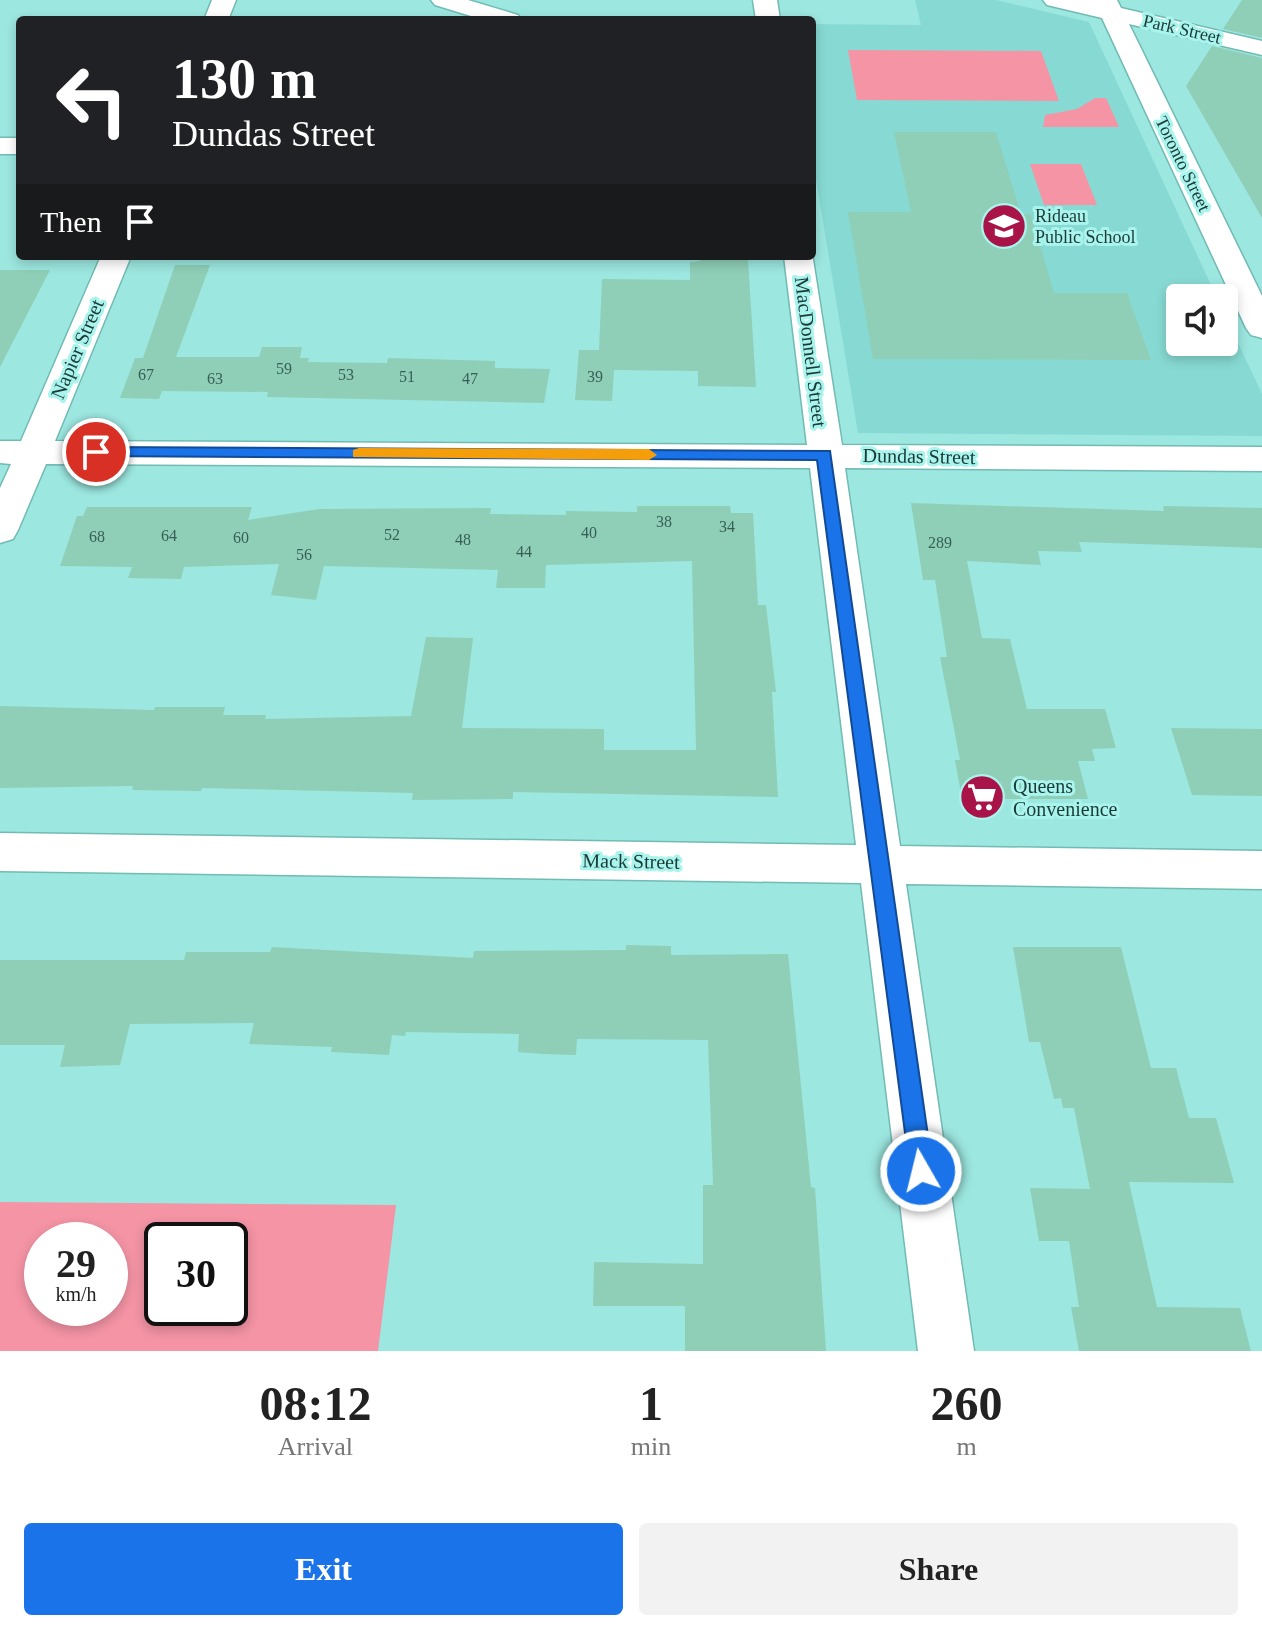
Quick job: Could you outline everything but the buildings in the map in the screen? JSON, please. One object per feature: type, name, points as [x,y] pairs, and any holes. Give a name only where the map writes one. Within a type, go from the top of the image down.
[{"type":"street","points":[[443,0],[496,16]]},
{"type":"street","name":"Park Street","points":[[1055,0],[1108,6],[1262,48]]},
{"type":"street","name":"Toronto Street","points":[[1108,6],[1262,328]]},
{"type":"street","name":"Napier Street","points":[[0,530],[16,452],[114,260]]},
{"type":"street","name":"MacDonnell Street","points":[[800,260],[946,1351]]},
{"type":"street","name":"Dundas Street","points":[[16,452],[1262,459]]},
{"type":"street","name":"Mack Street","points":[[0,852],[1262,870]]},
{"type":"shaded area","name":"Rideau Public School","points":[[915,0],[996,0],[1089,22],[1211,284],[1166,284],[1166,356],[1238,356],[1238,343],[1262,394],[1262,436],[858,433],[816,179],[816,24],[921,25]]},
{"type":"shaded area","points":[[848,50],[1041,51],[1059,101],[857,100]]},
{"type":"shaded area","points":[[1095,98],[1106,98],[1119,127],[1043,127],[1045,115],[1077,109]]},
{"type":"shaded area","points":[[1030,164],[1081,164],[1097,205],[1044,205]]},
{"type":"shaded area","points":[[0,1202],[396,1205],[378,1351],[0,1351]]},
{"type":"slow traffic","points":[[359,453],[649,455]]},
{"type":"place","name":"Rideau Public School","points":[[1004,226]]},
{"type":"place","name":"Queens Convenience","points":[[982,797]]},
{"type":"route","points":[[96,452],[824,455],[921,1171]]}]
